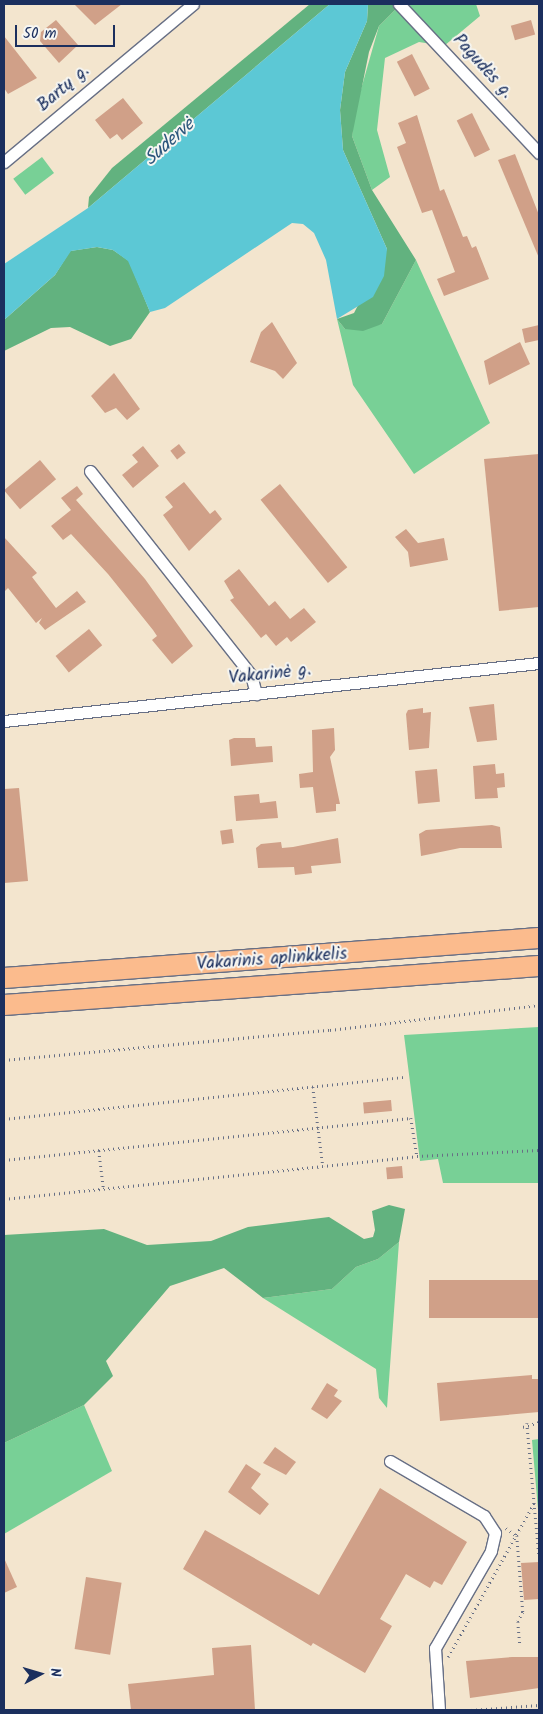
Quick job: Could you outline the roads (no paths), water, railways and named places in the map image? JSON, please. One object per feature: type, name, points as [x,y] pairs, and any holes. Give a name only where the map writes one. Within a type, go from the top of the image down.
[{"type":"highway","name":"Vakarinis aplinkkelis","points":[[4,978],[539,938]]},
{"type":"highway","name":"Vakarinis aplinkkelis","points":[[4,1005],[539,966]]},
{"type":"street","name":"Bartų g.","points":[[4,162],[193,4]]},
{"type":"street","name":"Pagudės g.","points":[[399,4],[539,153]]},
{"type":"street","points":[[90,471],[251,675],[256,694]]},
{"type":"street","name":"Vakarinė g.","points":[[4,721],[539,663]]},
{"type":"street","points":[[390,1461],[484,1516],[493,1528],[493,1546],[435,1648],[439,1710]]},
{"type":"water","name":"Sudervė","points":[[330,4],[368,4],[367,21],[345,72],[340,110],[343,150],[387,249],[384,276],[373,297],[337,319],[326,260],[314,233],[303,224],[292,223],[165,308],[150,312],[128,261],[113,250],[97,247],[71,251],[55,275],[4,320],[4,264],[88,208]]}]
